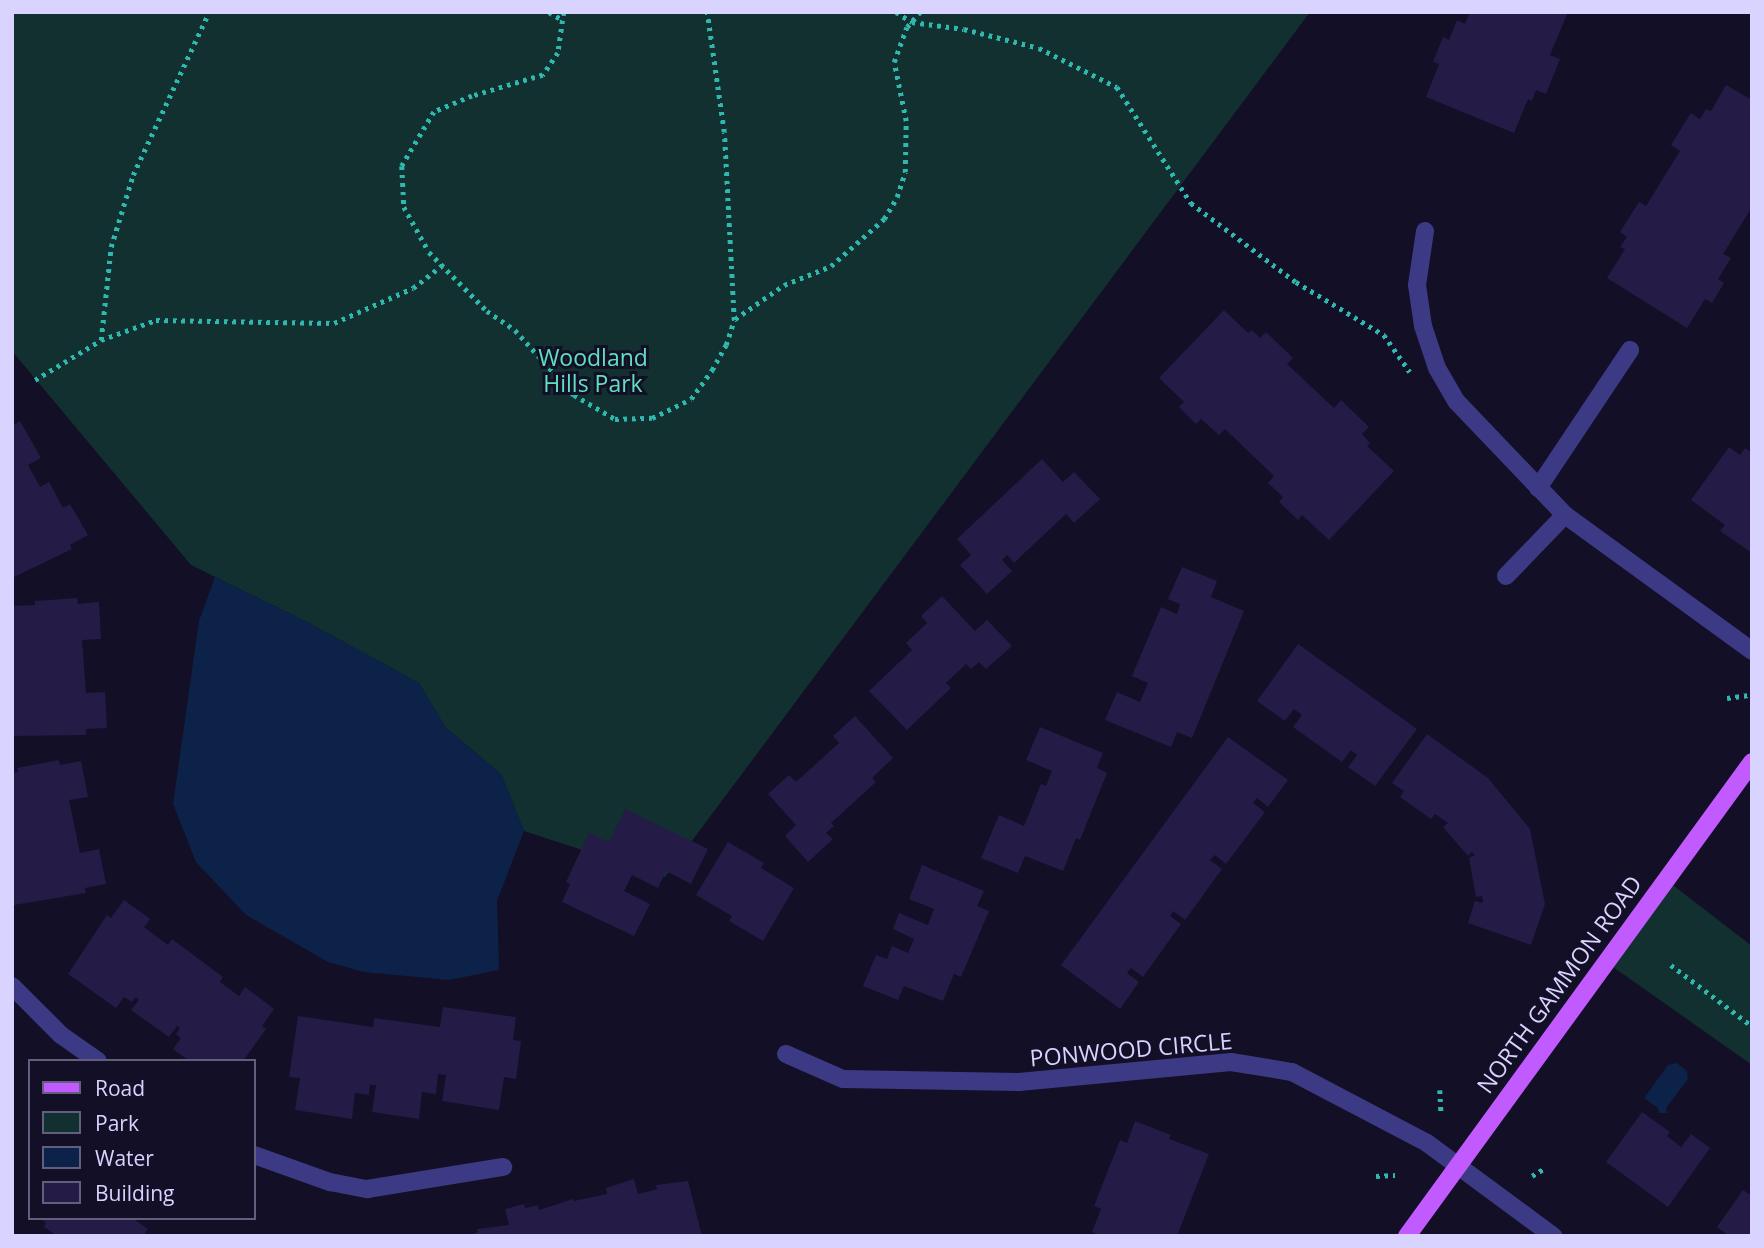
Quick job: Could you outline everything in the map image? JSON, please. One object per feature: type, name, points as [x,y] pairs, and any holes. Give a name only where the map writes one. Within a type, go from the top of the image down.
[{"type":"main road","name":"NORTH GAMMON ROAD","points":[[1407,1236],[1752,762]]},
{"type":"street","points":[[1425,231],[1417,285],[1423,326],[1437,368],[1457,402],[1565,515],[1752,651]]},
{"type":"street","points":[[1538,488],[1630,350]]},
{"type":"street","points":[[1506,576],[1565,515]]},
{"type":"street","points":[[12,986],[61,1035],[95,1059]]},
{"type":"street","name":"PONWOOD CIRCLE","points":[[786,1054],[843,1079],[1018,1082],[1231,1062],[1307,1077],[1421,1140],[1553,1236]]},
{"type":"street","points":[[256,1156],[330,1182],[367,1189],[503,1167]]},
{"type":"path","points":[[101,340],[111,247],[133,176],[209,12]]},
{"type":"path","points":[[550,12],[561,19]]},
{"type":"path","points":[[564,12],[558,53],[543,75],[472,96],[434,112],[402,166],[404,207],[429,253],[487,311],[515,330],[574,395],[615,419],[652,418],[691,399],[726,345],[734,320],[724,132],[707,12]]},
{"type":"path","points":[[896,12],[912,22],[964,29],[1039,48],[1117,87],[1191,203],[1296,282],[1384,335],[1412,374]]},
{"type":"path","points":[[734,320],[784,285],[831,266],[884,219],[897,197],[905,172],[906,121],[894,62],[912,22],[920,12]]},
{"type":"path","points":[[35,380],[101,340],[156,320],[334,323],[413,288],[442,265]]},
{"type":"path","points":[[1727,698],[1749,695]]},
{"type":"path","points":[[1671,965],[1752,1026]]},
{"type":"path","points":[[1440,1090],[1441,1112]]},
{"type":"path","points":[[1532,1176],[1545,1168]]},
{"type":"path","points":[[1377,1176],[1395,1175]]},
{"type":"green space","name":"Woodland Hills Park","points":[[12,12],[1310,12],[665,877],[524,831],[501,774],[446,728],[419,683],[309,623],[191,565],[12,351]]},
{"type":"green space","points":[[1665,879],[1752,946],[1752,1065],[1606,962]]},
{"type":"water","points":[[215,577],[309,623],[419,683],[446,728],[501,774],[524,831],[497,901],[499,970],[449,980],[364,972],[328,962],[246,915],[196,862],[173,804],[199,621]]},
{"type":"water","points":[[1677,1063],[1687,1071],[1688,1079],[1666,1108],[1667,1113],[1659,1113],[1658,1108],[1644,1098],[1668,1065]]},
{"type":"building","points":[[1470,12],[1568,12],[1550,55],[1560,59],[1546,94],[1536,90],[1532,101],[1528,99],[1514,133],[1426,97],[1439,64],[1433,62],[1443,37],[1449,40],[1457,20],[1465,24]]},
{"type":"building","points":[[1726,85],[1752,100],[1752,207],[1723,254],[1731,258],[1718,279],[1724,283],[1712,303],[1705,299],[1687,328],[1607,278],[1625,249],[1620,247],[1627,237],[1620,232],[1639,202],[1646,206],[1680,151],[1671,145],[1691,113],[1700,119],[1706,109],[1711,111]]},
{"type":"building","points":[[1224,310],[1248,333],[1252,330],[1260,338],[1266,332],[1293,358],[1287,364],[1334,408],[1341,400],[1369,427],[1362,434],[1370,443],[1367,446],[1394,471],[1329,540],[1302,515],[1298,520],[1279,502],[1283,497],[1268,483],[1274,476],[1225,429],[1219,435],[1201,419],[1196,424],[1179,407],[1184,402],[1159,378]]},
{"type":"building","points":[[20,421],[41,458],[28,465],[40,487],[49,482],[63,508],[70,504],[88,535],[70,545],[72,549],[12,578],[12,426]]},
{"type":"building","points":[[1729,447],[1740,455],[1745,448],[1752,453],[1752,553],[1720,531],[1725,525],[1691,500]]},
{"type":"building","points":[[1042,459],[1063,482],[1074,472],[1100,499],[1074,523],[1066,514],[1014,563],[1007,555],[1002,560],[1012,571],[987,594],[960,565],[971,555],[957,539]]},
{"type":"building","points":[[1182,567],[1217,581],[1211,597],[1244,611],[1192,738],[1177,732],[1171,747],[1105,720],[1117,692],[1140,702],[1148,683],[1132,676],[1161,607],[1177,614],[1180,604],[1168,599]]},
{"type":"building","points":[[942,596],[975,631],[987,620],[1012,646],[986,669],[979,662],[971,669],[966,664],[946,683],[951,688],[907,730],[869,691],[912,650],[906,643],[927,623],[921,616]]},
{"type":"building","points":[[77,598],[78,604],[99,602],[101,639],[82,640],[86,693],[105,692],[107,728],[86,729],[86,735],[13,736],[12,606],[35,605],[35,601]]},
{"type":"building","points":[[1298,644],[1417,729],[1375,786],[1348,767],[1357,755],[1351,750],[1342,762],[1293,727],[1302,715],[1294,709],[1285,721],[1257,701]]},
{"type":"building","points":[[855,716],[893,758],[872,778],[876,782],[831,823],[834,826],[826,833],[833,839],[808,862],[785,836],[796,825],[768,794],[789,775],[796,782],[839,743],[833,736]]},
{"type":"building","points":[[1040,727],[1103,753],[1097,768],[1107,773],[1080,840],[1076,838],[1063,871],[1025,856],[1018,873],[981,858],[999,815],[1024,826],[1041,784],[1046,786],[1052,771],[1026,760]]},
{"type":"building","points":[[1427,734],[1488,778],[1530,829],[1545,904],[1531,945],[1468,923],[1475,901],[1482,903],[1483,900],[1482,896],[1476,897],[1469,858],[1475,855],[1472,852],[1468,856],[1443,827],[1448,823],[1435,814],[1431,819],[1400,797],[1404,791],[1392,783]]},
{"type":"building","points":[[1228,737],[1288,780],[1268,807],[1257,798],[1253,803],[1265,812],[1226,864],[1215,855],[1210,860],[1222,869],[1185,920],[1173,911],[1170,916],[1181,924],[1143,977],[1131,968],[1127,973],[1139,982],[1120,1009],[1061,965]]},
{"type":"building","points":[[59,760],[60,765],[81,761],[88,797],[69,800],[80,853],[99,849],[106,884],[85,888],[86,893],[14,905],[12,773],[18,772],[17,768]]},
{"type":"building","points":[[625,809],[708,849],[691,884],[666,871],[658,888],[632,875],[624,891],[650,904],[634,936],[562,902],[570,884],[566,882],[589,833],[609,842]]},
{"type":"building","points":[[728,842],[764,863],[761,868],[794,888],[763,941],[729,921],[732,916],[696,895]]},
{"type":"building","points":[[922,865],[984,891],[977,906],[989,911],[961,977],[954,974],[943,1001],[904,986],[898,1000],[863,986],[876,955],[887,959],[892,946],[908,953],[914,939],[893,929],[899,913],[928,925],[934,909],[909,899]]},
{"type":"building","points":[[124,900],[150,919],[144,927],[168,945],[172,939],[223,977],[220,982],[239,996],[245,987],[274,1009],[262,1026],[266,1029],[244,1059],[186,1059],[173,1049],[181,1038],[176,1034],[180,1028],[177,1026],[169,1037],[131,1010],[139,1000],[136,997],[132,1002],[124,997],[116,1008],[68,974],[107,915],[111,918]]},
{"type":"building","points":[[443,1007],[516,1017],[513,1040],[521,1041],[516,1079],[504,1077],[499,1110],[442,1101],[446,1075],[438,1074],[436,1094],[422,1092],[419,1119],[372,1112],[376,1085],[370,1085],[369,1095],[355,1093],[352,1119],[295,1110],[300,1078],[289,1077],[298,1016],[373,1027],[374,1018],[440,1027]]},
{"type":"building","points":[[1642,1112],[1670,1132],[1667,1136],[1681,1147],[1691,1134],[1710,1148],[1668,1207],[1606,1162]]},
{"type":"building","points":[[1135,1121],[1171,1135],[1169,1139],[1209,1154],[1177,1236],[1102,1236],[1092,1232],[1101,1209],[1094,1206],[1120,1140],[1127,1143]]},
{"type":"building","points":[[634,1179],[638,1194],[657,1189],[656,1185],[688,1181],[702,1236],[468,1236],[478,1232],[477,1229],[509,1225],[505,1209],[524,1204],[525,1208],[538,1205],[539,1210],[573,1199],[574,1201],[607,1194],[606,1188]]},
{"type":"building","points":[[1743,1190],[1752,1196],[1752,1236],[1729,1236],[1717,1227]]},
{"type":"building","points":[[42,1220],[135,1220],[148,1229],[143,1236],[57,1236],[44,1227],[46,1223]]}]
